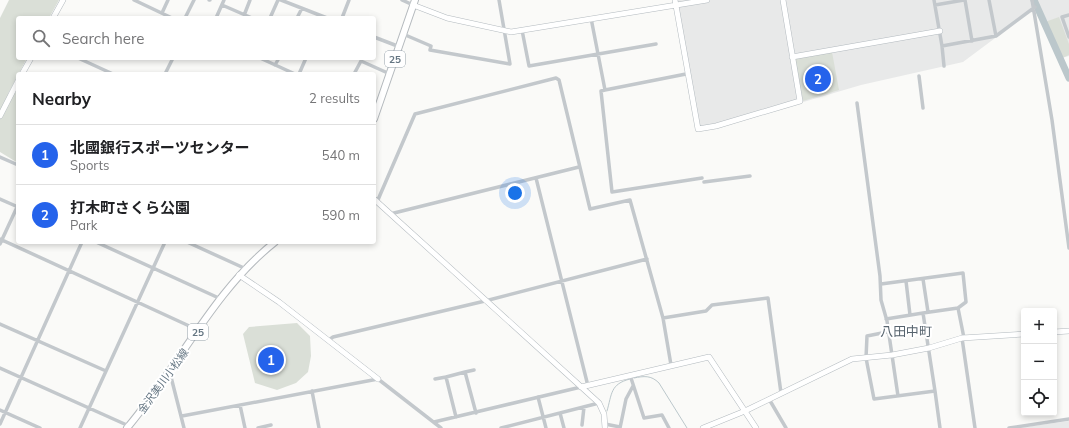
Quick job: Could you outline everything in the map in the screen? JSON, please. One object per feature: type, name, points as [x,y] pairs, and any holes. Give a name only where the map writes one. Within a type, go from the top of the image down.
[{"type":"main road","name":"25","points":[[376,110],[400,47],[414,2]]},
{"type":"main road","name":"金沢美川小松線","points":[[128,427],[170,372],[244,268],[273,244]]},
{"type":"street","points":[[54,16],[63,0]]},
{"type":"street","points":[[134,0],[168,16]]},
{"type":"street","points":[[162,13],[168,0]]},
{"type":"street","points":[[186,16],[194,0]]},
{"type":"street","points":[[217,16],[224,0]]},
{"type":"street","points":[[222,5],[243,16],[250,0]]},
{"type":"street","points":[[271,16],[278,0]]},
{"type":"street","points":[[281,0],[321,16]]},
{"type":"street","points":[[343,16],[349,0]]},
{"type":"street","points":[[402,0],[414,2],[447,18],[505,32],[674,3],[707,0]]},
{"type":"street","points":[[403,34],[431,46],[430,50],[510,64],[499,0]]},
{"type":"street","points":[[674,3],[698,129],[716,126],[800,100],[783,0]]},
{"type":"street","points":[[934,0],[940,31],[944,66]]},
{"type":"street","points":[[935,5],[964,0],[972,41]]},
{"type":"street","points":[[989,0],[996,36]]},
{"type":"street","points":[[1032,0],[1052,120],[1069,248]]},
{"type":"street","points":[[674,3],[686,76],[601,91],[612,192],[702,178]]},
{"type":"street","points":[[942,46],[996,36],[1034,7]]},
{"type":"street","points":[[298,16],[302,8]]},
{"type":"street","points":[[1069,15],[1062,18],[1069,37]]},
{"type":"street","points":[[591,18],[605,90]]},
{"type":"street","points":[[522,30],[529,66],[656,44]]},
{"type":"street","points":[[792,57],[940,31]]},
{"type":"street","points":[[376,37],[400,47]]},
{"type":"street","points":[[23,72],[29,60]]},
{"type":"street","points":[[82,60],[109,72]]},
{"type":"street","points":[[167,72],[172,60]]},
{"type":"street","points":[[264,60],[291,72]]},
{"type":"street","points":[[275,65],[278,60]]},
{"type":"street","points":[[300,72],[305,60]]},
{"type":"street","points":[[355,72],[361,61],[390,74]]},
{"type":"street","points":[[919,76],[923,108]]},
{"type":"street","points":[[376,198],[416,114],[556,78],[559,80],[590,210],[630,200],[663,318],[671,365]]},
{"type":"street","points":[[0,116],[16,85]]},
{"type":"street","points":[[857,103],[881,284],[881,300],[886,319],[898,396]]},
{"type":"street","points":[[0,157],[16,164]]},
{"type":"street","points":[[390,214],[579,167]]},
{"type":"street","points":[[704,182],[750,176]]},
{"type":"street","points":[[536,178],[563,281],[588,386]]},
{"type":"street","points":[[0,199],[16,205]]},
{"type":"street","points":[[376,201],[599,404],[604,414],[605,426],[620,427],[626,399],[633,386]]},
{"type":"street","points":[[16,210],[1,241],[199,330]]},
{"type":"street","points":[[0,424],[81,244]]},
{"type":"street","points":[[100,244],[221,299]]},
{"type":"street","points":[[80,428],[164,244]]},
{"type":"street","points":[[191,244],[244,268]]},
{"type":"street","points":[[329,340],[333,337],[485,301],[646,259]]},
{"type":"street","points":[[881,284],[962,273],[966,302],[958,308],[886,319]]},
{"type":"street","points":[[239,275],[329,340],[441,428]]},
{"type":"street","points":[[923,278],[928,312]]},
{"type":"street","points":[[906,281],[910,315]]},
{"type":"street","points":[[663,318],[706,311],[712,305],[768,298],[781,393]]},
{"type":"street","points":[[958,308],[975,428]]},
{"type":"street","points":[[923,313],[940,428]]},
{"type":"street","points":[[0,324],[106,371]]},
{"type":"street","points":[[1057,332],[1069,331]]},
{"type":"street","points":[[888,332],[867,336],[866,358],[874,399],[935,391]]},
{"type":"street","points":[[703,428],[745,411],[852,359],[892,355],[929,348],[963,338],[1021,334]]},
{"type":"street","points":[[434,422],[538,397],[631,377],[671,365],[709,357],[756,428]]},
{"type":"street","points":[[0,368],[128,427]]},
{"type":"street","points":[[435,379],[474,370]]},
{"type":"street","points":[[170,372],[184,428]]},
{"type":"street","points":[[465,372],[476,412]]},
{"type":"street","points":[[446,377],[456,417]]},
{"type":"street","points":[[631,377],[644,418],[662,415],[669,428]]},
{"type":"street","points":[[182,416],[378,379]]},
{"type":"street","points":[[312,391],[319,428]]},
{"type":"street","points":[[538,397],[546,428]]},
{"type":"street","points":[[769,399],[786,428]]},
{"type":"street","points":[[501,428],[599,404]]},
{"type":"street","points":[[240,405],[245,428]]},
{"type":"street","points":[[582,424],[584,407]]},
{"type":"street","points":[[0,410],[40,428]]},
{"type":"street","points":[[560,413],[564,428]]},
{"type":"street","points":[[1009,428],[1069,419]]},
{"type":"street","points":[[258,428],[271,425]]},
{"type":"shaded area","points":[[9,0],[59,0],[50,16],[16,16],[16,60],[26,60],[20,72],[16,72],[16,79],[8,94],[16,92],[16,162],[0,152],[0,18]]},
{"type":"shaded area","points":[[677,0],[1069,0],[1069,56],[1062,58],[1041,14],[1030,12],[963,62],[861,85],[716,128],[698,131]]},
{"type":"shaded area","points":[[1059,17],[1069,44],[1069,55],[1062,58],[1045,22]]},
{"type":"shaded area","points":[[832,52],[839,90],[803,101],[795,58]]},
{"type":"shaded area","points":[[297,323],[310,336],[311,356],[308,372],[296,383],[277,390],[255,383],[243,334],[249,327]]},
{"type":"shaded area","points":[[1069,421],[1069,428],[1018,428]]},
{"type":"waterway","points":[[1034,0],[1069,78]]},
{"type":"waterway","points":[[634,378],[647,377],[659,383],[687,428]]},
{"type":"waterway","points":[[607,411],[611,395],[615,387],[623,381],[630,379]]},
{"type":"place","name":"打木町さくら公園","points":[[818,79]]},
{"type":"place","name":"北國銀行スポーツセンター","points":[[271,360]]},
{"type":"district","name":"八田中町","points":[[906,331]]}]
